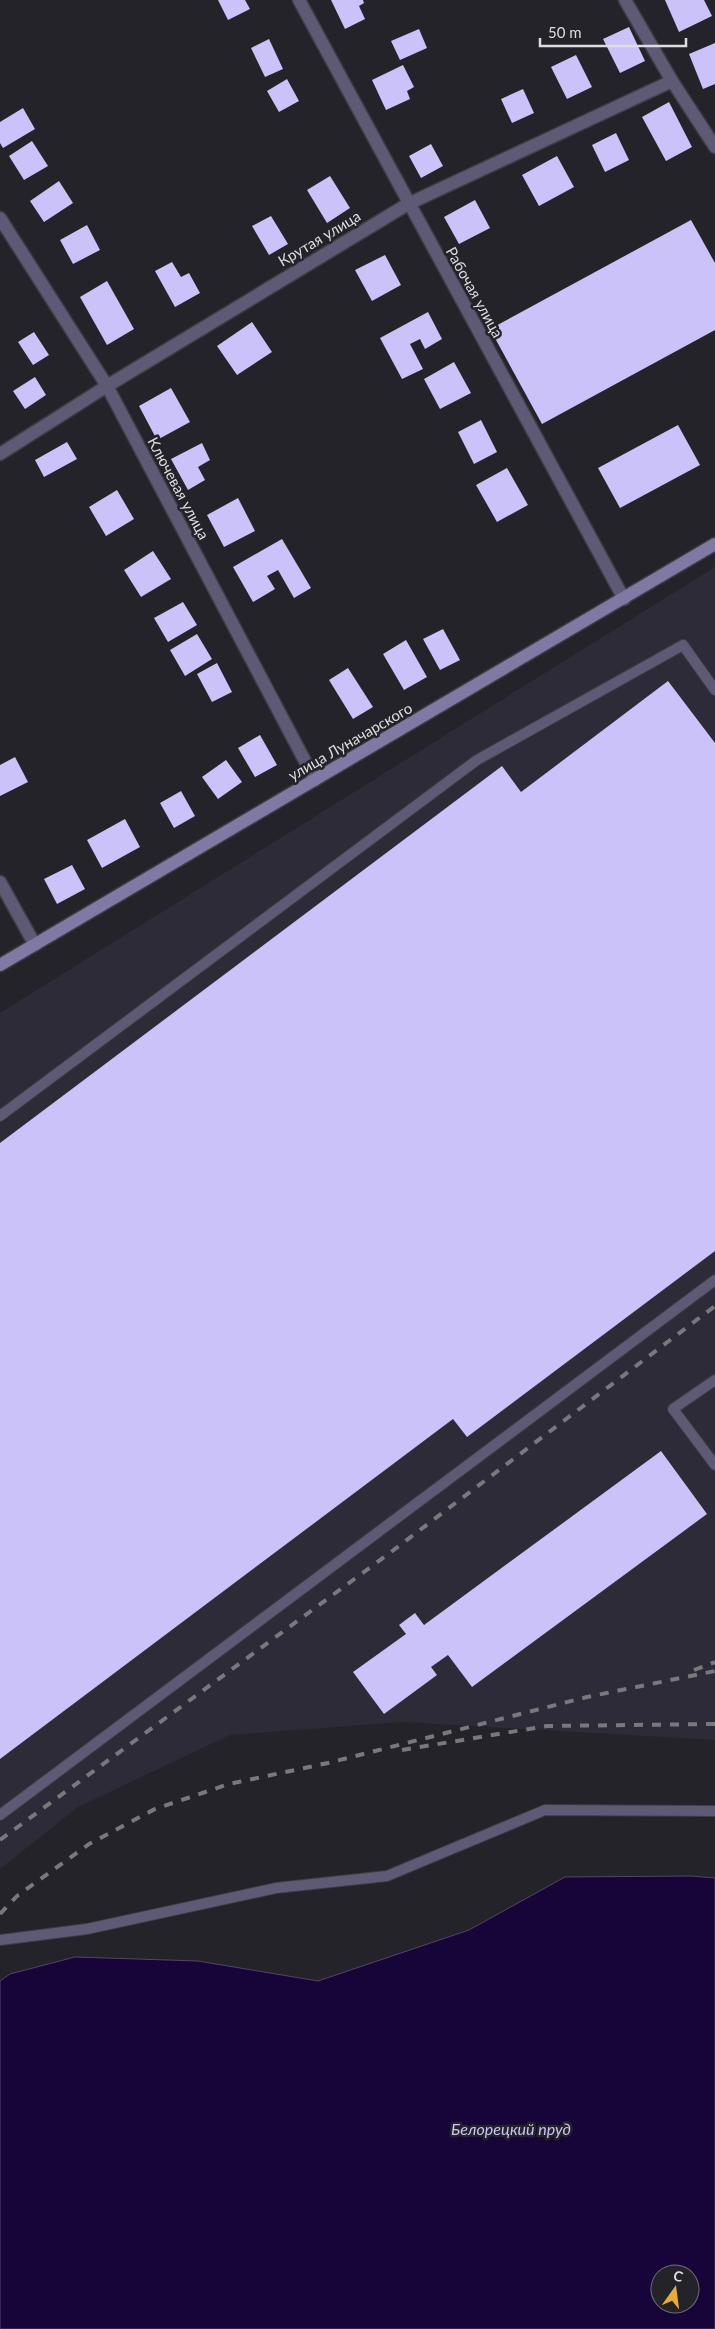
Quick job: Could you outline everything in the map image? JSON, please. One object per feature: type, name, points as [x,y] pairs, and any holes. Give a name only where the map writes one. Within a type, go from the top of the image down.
[{"type":"street","name":"Рабочая улица","points":[[299,0],[408,204],[624,598]]},
{"type":"street","points":[[625,0],[672,81],[715,147]]},
{"type":"street","name":"Крутая улица","points":[[0,454],[107,386],[408,204],[672,81]]},
{"type":"street","name":"Ключевая улица","points":[[0,218],[107,386],[315,780]]},
{"type":"street","name":"улица Луначарского","points":[[0,965],[715,544]]},
{"type":"street","points":[[0,882],[35,945]]},
{"type":"lane","points":[[0,1116],[478,760],[683,645],[715,690]]},
{"type":"lane","points":[[0,1814],[715,1280]]},
{"type":"lane","points":[[715,1380],[673,1409],[715,1465]]},
{"type":"lane","points":[[0,1940],[87,1929],[276,1888],[387,1876],[545,1810],[715,1811]]},
{"type":"shaded area","points":[[715,567],[715,1740],[403,1722],[230,1735],[78,1807],[0,1869],[0,1013]]},
{"type":"water","name":"Белорецкий пруд","points":[[691,1876],[715,1878],[715,2329],[0,2329],[0,1981],[10,1974],[75,1957],[198,1961],[318,1981],[469,1930],[565,1877]]},
{"type":"building","points":[[218,0],[245,0],[250,9],[228,20]]},
{"type":"building","points":[[331,0],[363,0],[364,3],[359,6],[365,19],[345,29]]},
{"type":"building","points":[[665,0],[704,0],[712,16],[679,32]]},
{"type":"building","points":[[629,27],[645,61],[620,73],[603,39]]},
{"type":"building","points":[[419,29],[427,48],[400,60],[391,41]]},
{"type":"building","points":[[269,39],[283,69],[265,77],[251,48]]},
{"type":"building","points":[[715,43],[715,84],[703,89],[689,54]]},
{"type":"building","points":[[576,55],[592,87],[567,99],[551,67]]},
{"type":"building","points":[[403,65],[414,87],[407,91],[410,99],[386,110],[372,80]]},
{"type":"building","points":[[287,79],[299,101],[279,112],[267,91]]},
{"type":"building","points":[[523,89],[534,113],[512,123],[501,99]]},
{"type":"building","points":[[669,102],[692,147],[666,161],[642,117]]},
{"type":"building","points":[[23,108],[35,129],[3,148],[0,143],[0,122]]},
{"type":"building","points":[[616,133],[629,160],[605,172],[592,145]]},
{"type":"building","points":[[32,141],[48,166],[24,180],[9,156]]},
{"type":"building","points":[[431,144],[443,166],[421,178],[409,156]]},
{"type":"building","points":[[557,156],[574,187],[539,206],[522,175]]},
{"type":"building","points":[[330,176],[350,208],[327,223],[307,190]]},
{"type":"building","points":[[59,181],[73,203],[44,222],[30,201]]},
{"type":"building","points":[[475,200],[490,228],[459,244],[444,217]]},
{"type":"building","points":[[271,216],[288,244],[269,255],[252,226]]},
{"type":"building","points":[[691,220],[715,263],[715,330],[542,424],[490,329]]},
{"type":"building","points":[[87,225],[100,250],[73,264],[60,240]]},
{"type":"building","points":[[385,255],[401,285],[372,301],[355,270]]},
{"type":"building","points":[[172,262],[181,277],[189,273],[200,293],[175,307],[155,271]]},
{"type":"building","points":[[107,281],[134,329],[107,345],[80,297]]},
{"type":"building","points":[[428,312],[442,339],[425,349],[420,339],[410,344],[423,369],[402,379],[380,338]]},
{"type":"building","points":[[252,322],[272,352],[237,375],[217,346]]},
{"type":"building","points":[[34,332],[49,355],[33,365],[18,342]]},
{"type":"building","points":[[454,362],[471,393],[440,409],[424,379]]},
{"type":"building","points":[[35,377],[46,395],[25,409],[13,391]]},
{"type":"building","points":[[171,388],[190,422],[157,440],[139,406]]},
{"type":"building","points":[[481,420],[497,452],[474,464],[458,432]]},
{"type":"building","points":[[678,425],[700,465],[620,508],[598,468]]},
{"type":"building","points":[[67,442],[77,459],[44,477],[35,460]]},
{"type":"building","points":[[202,443],[210,460],[198,467],[205,480],[188,490],[171,459]]},
{"type":"building","points":[[507,468],[528,505],[497,522],[476,485]]},
{"type":"building","points":[[117,490],[134,519],[106,536],[89,507]]},
{"type":"building","points":[[238,498],[255,531],[224,547],[207,515]]},
{"type":"building","points":[[282,539],[311,588],[294,598],[278,570],[267,576],[275,589],[253,602],[233,567]]},
{"type":"building","points":[[153,551],[171,579],[141,597],[124,570]]},
{"type":"building","points":[[183,602],[197,625],[168,642],[154,618]]},
{"type":"building","points":[[443,629],[460,660],[440,670],[423,639]]},
{"type":"building","points":[[197,634],[212,659],[185,676],[170,650]]},
{"type":"building","points":[[406,640],[427,677],[404,690],[383,654]]},
{"type":"building","points":[[217,663],[232,692],[212,702],[197,674]]},
{"type":"building","points":[[348,668],[373,707],[353,719],[329,680]]},
{"type":"building","points":[[668,681],[715,743],[715,1251],[467,1437],[453,1419],[0,1759],[0,1143],[502,766],[521,792]]},
{"type":"building","points":[[260,735],[277,765],[255,777],[238,748]]},
{"type":"building","points":[[15,757],[28,782],[0,796],[0,765]]},
{"type":"building","points":[[226,760],[242,782],[218,799],[202,777]]},
{"type":"building","points":[[181,791],[195,816],[174,828],[160,803]]},
{"type":"building","points":[[125,819],[140,847],[102,868],[87,840]]},
{"type":"building","points":[[72,865],[85,889],[57,904],[44,879]]},
{"type":"building","points":[[661,1451],[707,1514],[472,1687],[448,1655],[431,1667],[437,1675],[384,1714],[353,1672],[406,1634],[399,1625],[415,1613],[424,1625]]},
{"type":"railway","points":[[0,1840],[387,1555],[715,1306]]},
{"type":"railway","points":[[694,1670],[715,1662]]},
{"type":"railway","points":[[0,1914],[17,1896],[89,1844],[155,1809],[229,1784],[328,1763],[587,1697],[715,1671]]},
{"type":"railway","points":[[402,1750],[547,1726],[715,1724]]}]
